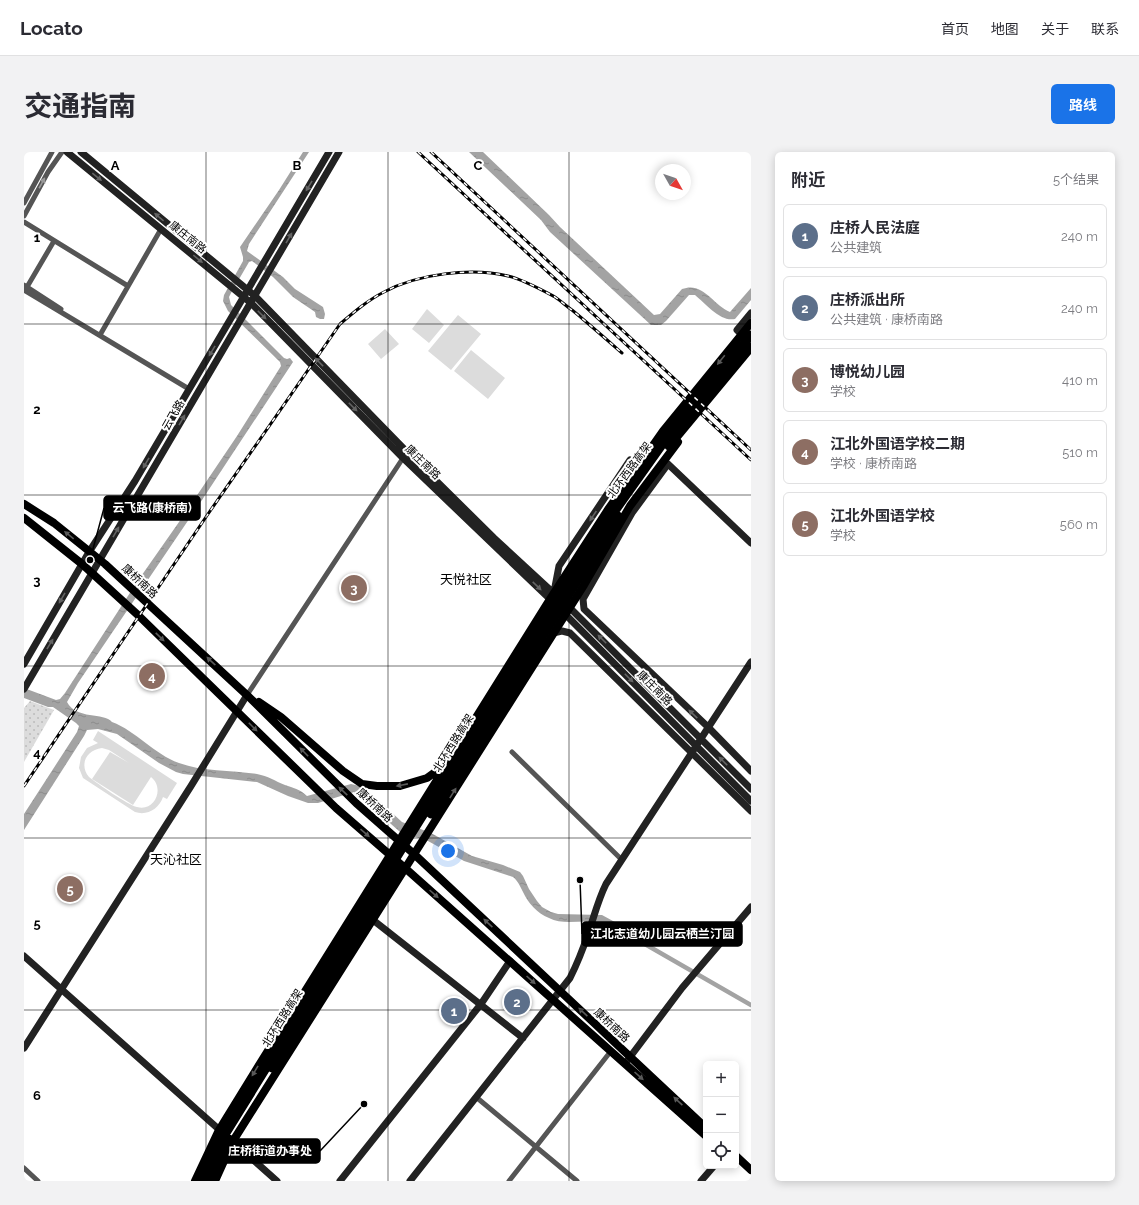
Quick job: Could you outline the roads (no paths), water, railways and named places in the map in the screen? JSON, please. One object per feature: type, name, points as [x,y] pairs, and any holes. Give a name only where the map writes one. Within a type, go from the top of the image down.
[{"type":"highway","name":"北环西路高架","points":[[202,1181],[221,1140],[602,529],[669,435],[749,329]]},
{"type":"highway","name":"北环西路高架","points":[[209,1181],[227,1142],[252,1101],[610,528],[674,438],[751,345]]},
{"type":"main road","points":[[195,1181],[220,1130],[258,1065],[552,596],[609,508],[663,431],[749,329]]},
{"type":"main road","points":[[215,1181],[233,1142],[584,585],[630,506],[678,441],[751,353]]},
{"type":"main road","name":"康桥南路","points":[[24,504],[54,523],[100,560],[141,596],[248,696],[356,803],[416,851],[560,991],[703,1125]]},
{"type":"main road","points":[[24,518],[82,564]]},
{"type":"main road","name":"康桥南路","points":[[82,564],[132,610],[336,808],[703,1133]]},
{"type":"main road","points":[[248,696],[262,703],[281,717],[343,771],[362,784],[377,786],[400,786],[427,778],[449,762]]},
{"type":"main road","points":[[739,1159],[751,1170]]},
{"type":"main road","points":[[739,1166],[751,1177]]},
{"type":"street","points":[[24,203],[52,152]]},
{"type":"street","points":[[24,216],[48,172],[62,152]]},
{"type":"street","name":"康庄南路","points":[[67,152],[251,303],[405,455],[494,538],[552,596],[701,738],[751,789]]},
{"type":"street","name":"康庄南路","points":[[81,152],[255,296],[405,455]]},
{"type":"street","name":"云飞路","points":[[24,664],[89,552],[135,481],[329,152]]},
{"type":"street","name":"云飞路","points":[[24,689],[339,152]]},
{"type":"street","points":[[24,222],[128,286]]},
{"type":"street","points":[[100,335],[161,229]]},
{"type":"street","points":[[54,241],[25,288],[89,329],[189,389]]},
{"type":"street","points":[[751,313],[736,330],[751,345]]},
{"type":"street","points":[[24,1048],[237,712],[405,455]]},
{"type":"street","points":[[552,596],[559,566],[630,460]]},
{"type":"street","points":[[751,543],[668,464],[628,520],[583,599],[584,609],[751,770]]},
{"type":"street","points":[[567,610],[584,609]]},
{"type":"street","name":"康庄南路","points":[[567,610],[696,746],[751,801]]},
{"type":"street","points":[[553,633],[562,631],[570,633],[751,811]]},
{"type":"street","points":[[410,1181],[570,978],[588,935],[601,893],[751,662]]},
{"type":"street","points":[[512,752],[622,860]]},
{"type":"street","points":[[624,1064],[693,975],[751,907]]},
{"type":"street","points":[[373,920],[523,1038]]},
{"type":"street","points":[[24,956],[277,1181]]},
{"type":"street","points":[[340,1181],[481,1004],[510,961]]},
{"type":"street","points":[[509,1181],[611,1051]]},
{"type":"street","points":[[476,1098],[577,1181]]},
{"type":"street","points":[[24,1168],[38,1181]]},
{"type":"street","points":[[701,1181],[711,1169]]},
{"type":"water","points":[[303,152],[309,152],[249,244],[247,251],[283,277],[295,289],[323,307],[325,314],[324,319],[316,317],[315,312],[293,297],[273,277],[252,261],[249,262],[229,297],[231,305],[284,358],[290,358],[293,362],[78,683],[67,702],[71,708],[83,714],[108,719],[129,731],[161,754],[188,766],[261,775],[299,790],[307,796],[351,784],[364,787],[402,822],[431,833],[472,856],[503,865],[520,872],[529,889],[542,907],[558,914],[602,915],[624,927],[620,933],[608,926],[598,923],[560,921],[545,916],[530,904],[518,882],[513,877],[464,861],[428,841],[400,832],[354,792],[318,803],[308,803],[257,782],[183,774],[159,763],[117,734],[98,729],[87,730],[24,830],[24,814],[77,732],[79,726],[53,707],[48,707],[24,698],[24,688],[56,700],[60,699],[65,693],[137,582],[237,436],[281,366],[280,362],[228,311],[223,301],[224,295],[243,261],[240,247]]},
{"type":"water","points":[[469,152],[483,152],[654,315],[660,314],[682,289],[689,287],[702,291],[730,312],[751,288],[751,300],[735,319],[729,319],[724,318],[714,312],[695,295],[689,295],[661,325],[651,325],[550,232],[541,220]]},
{"type":"waterway","points":[[617,928],[751,1005]]},
{"type":"railway","points":[[418,152],[751,460]]},
{"type":"railway","points":[[431,152],[751,450]]},
{"type":"railway","points":[[24,786],[208,514],[340,324],[367,302],[397,286],[428,277],[461,272],[493,273],[526,282],[555,297],[622,353]]},
{"type":"place","name":"云飞路(康桥南)","points":[[90,560]]},
{"type":"place","name":"博悦幼儿园","points":[[354,588]]},
{"type":"place","name":"江北外国语学校二期","points":[[152,676]]},
{"type":"place","name":"江北志道幼儿园云栖兰汀园","points":[[580,880]]},
{"type":"place","name":"江北外国语学校","points":[[70,889]]},
{"type":"place","name":"庄桥派出所","points":[[517,1002]]},
{"type":"place","name":"庄桥人民法庭","points":[[454,1011]]},
{"type":"place","name":"庄桥街道办事处","points":[[364,1104]]},
{"type":"district","name":"天悦社区","points":[[466,579]]},
{"type":"district","name":"天沁社区","points":[[176,859]]}]
